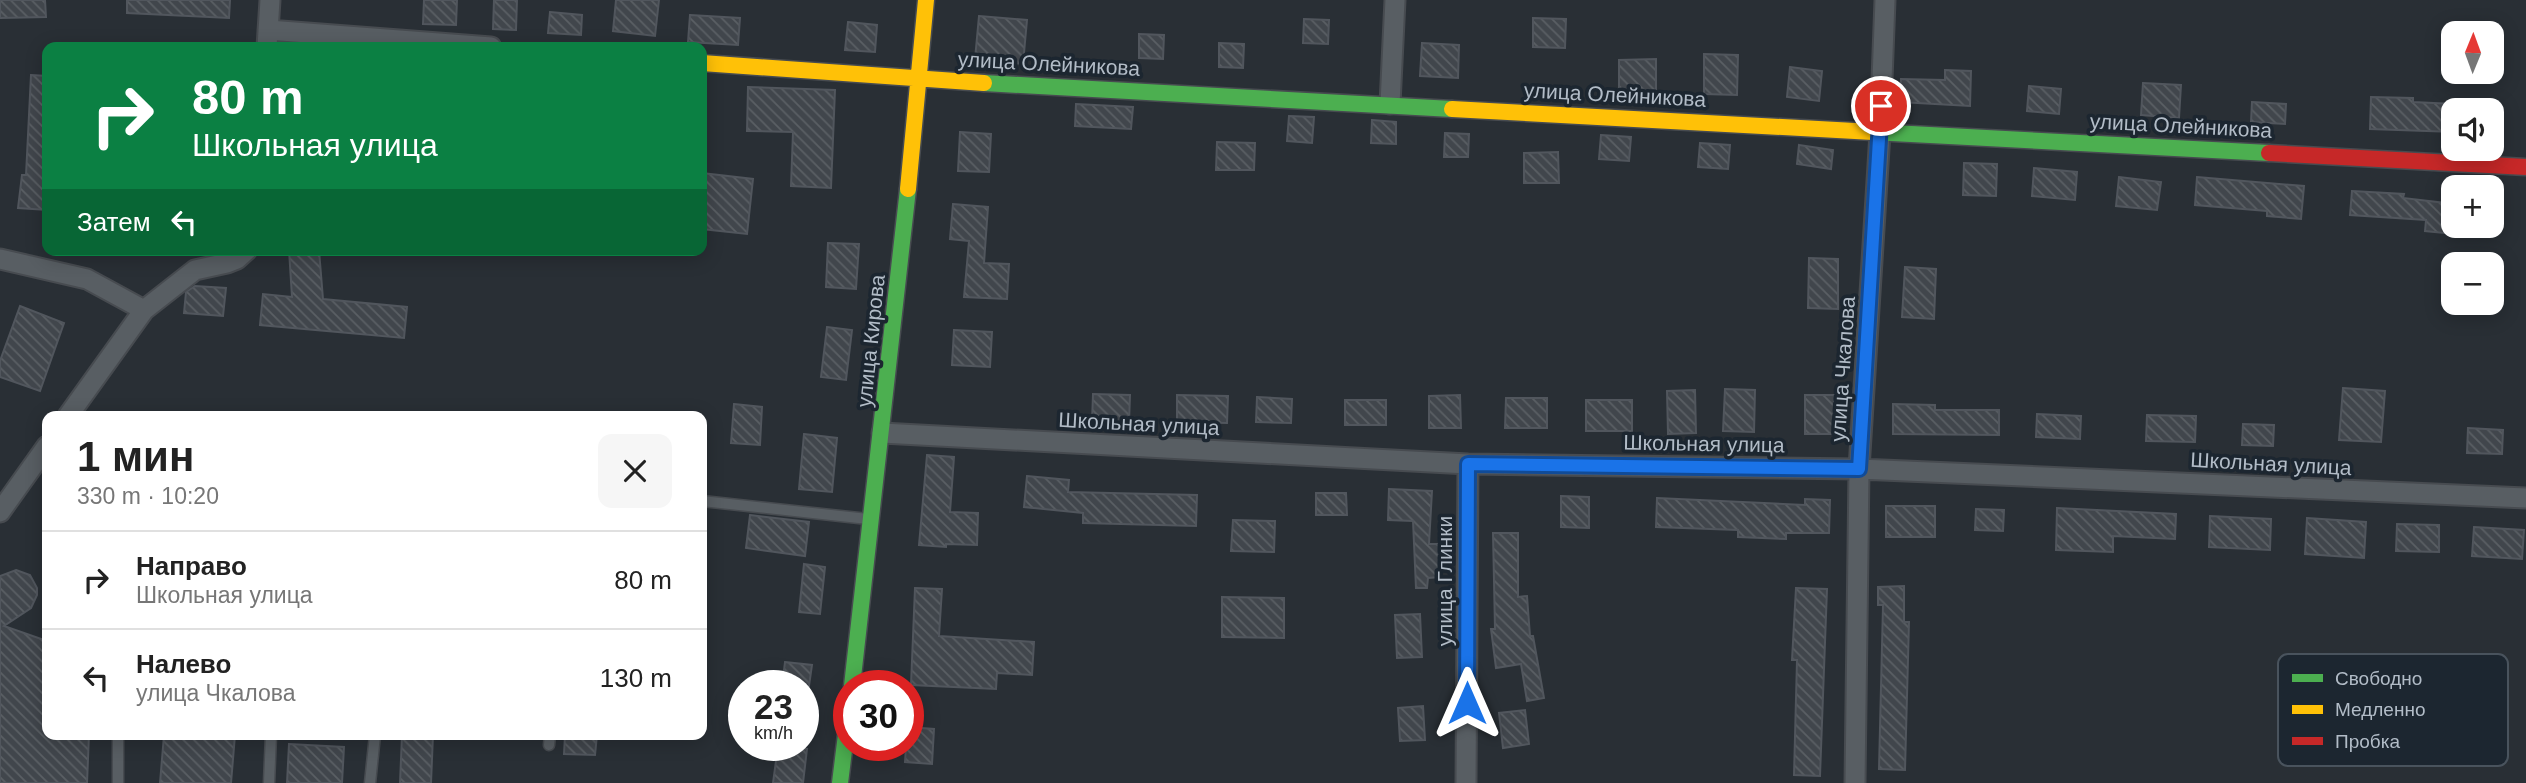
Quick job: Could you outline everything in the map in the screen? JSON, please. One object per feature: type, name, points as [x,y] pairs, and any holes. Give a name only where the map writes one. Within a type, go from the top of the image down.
[{"type":"street","points":[[270,0],[268,39],[352,42]]},
{"type":"street","name":"улица Кирова","points":[[854,670],[920,80],[926,0]]},
{"type":"street","points":[[1390,104],[1395,0]]},
{"type":"street","name":"улица Чкалова","points":[[1855,783],[1859,469],[1880,133],[1885,0]]},
{"type":"street","name":"улица Олейникова","points":[[707,63],[920,80],[2526,167]]},
{"type":"street","points":[[72,411],[144,310],[195,270],[227,263],[240,256]]},
{"type":"street","points":[[0,259],[88,279],[144,310]]},
{"type":"street","name":"Школьная улица","points":[[882,433],[1468,464],[1859,469],[2526,498]]},
{"type":"street","points":[[0,512],[42,453]]},
{"type":"street","name":"улица Глинки","points":[[1466,783],[1468,464]]},
{"type":"street","points":[[840,783],[843,761]]},
{"type":"lane","points":[[707,502],[872,520]]},
{"type":"lane","points":[[118,740],[118,783]]},
{"type":"lane","points":[[269,783],[271,740]]},
{"type":"lane","points":[[370,783],[374,740]]},
{"type":"building","points":[[0,0],[45,0],[46,17],[0,18]]},
{"type":"building","points":[[127,0],[230,0],[229,18],[127,13]]},
{"type":"building","points":[[424,0],[457,0],[456,25],[423,24]]},
{"type":"building","points":[[494,0],[517,0],[516,30],[493,29]]},
{"type":"building","points":[[616,0],[659,0],[655,36],[613,31]]},
{"type":"building","points":[[550,12],[582,15],[581,35],[548,33]]},
{"type":"building","points":[[690,15],[740,18],[738,45],[688,42]]},
{"type":"building","points":[[979,16],[1027,20],[1023,64],[975,59]]},
{"type":"building","points":[[1533,18],[1566,19],[1565,48],[1533,47]]},
{"type":"building","points":[[1304,19],[1329,20],[1328,44],[1303,43]]},
{"type":"building","points":[[848,22],[877,25],[875,52],[845,50]]},
{"type":"building","points":[[1139,34],[1164,35],[1163,59],[1139,58]]},
{"type":"building","points":[[1219,43],[1244,44],[1243,68],[1219,67]]},
{"type":"building","points":[[1422,43],[1459,45],[1458,78],[1420,76]]},
{"type":"building","points":[[1704,54],[1738,55],[1737,95],[1704,94]]},
{"type":"building","points":[[1656,59],[1656,91],[1619,92],[1619,60]]},
{"type":"building","points":[[1790,67],[1822,71],[1819,101],[1787,97]]},
{"type":"building","points":[[1945,70],[1971,71],[1970,106],[1900,102],[1901,79],[1945,80]]},
{"type":"building","points":[[31,75],[42,76],[42,210],[18,208],[22,175],[26,175]]},
{"type":"building","points":[[2143,83],[2181,85],[2179,118],[2141,115]]},
{"type":"building","points":[[2029,86],[2061,89],[2059,114],[2027,111]]},
{"type":"building","points":[[748,87],[835,90],[831,188],[791,186],[793,132],[747,131]]},
{"type":"building","points":[[2371,97],[2413,98],[2413,102],[2441,103],[2441,132],[2370,129]]},
{"type":"building","points":[[2252,102],[2286,104],[2285,124],[2251,122]]},
{"type":"building","points":[[1076,104],[1133,107],[1131,129],[1075,126]]},
{"type":"building","points":[[1289,116],[1314,117],[1312,143],[1287,141]]},
{"type":"building","points":[[1372,120],[1396,122],[1396,144],[1371,143]]},
{"type":"building","points":[[960,132],[991,134],[989,172],[958,171]]},
{"type":"building","points":[[1445,133],[1469,134],[1468,157],[1444,157]]},
{"type":"building","points":[[1601,135],[1631,137],[1629,161],[1599,159]]},
{"type":"building","points":[[1217,142],[1255,143],[1254,170],[1216,170]]},
{"type":"building","points":[[1700,143],[1730,145],[1728,169],[1698,167]]},
{"type":"building","points":[[1799,145],[1833,150],[1831,169],[1797,164]]},
{"type":"building","points":[[1558,152],[1559,183],[1524,183],[1524,153]]},
{"type":"building","points":[[1964,163],[1997,164],[1996,196],[1963,195]]},
{"type":"building","points":[[2034,168],[2077,172],[2075,200],[2032,196]]},
{"type":"building","points":[[707,174],[753,179],[747,234],[707,230]]},
{"type":"building","points":[[2119,177],[2161,182],[2157,210],[2116,206]]},
{"type":"building","points":[[2197,177],[2304,186],[2301,219],[2267,216],[2267,211],[2195,205]]},
{"type":"building","points":[[2352,191],[2404,194],[2403,198],[2441,202],[2441,233],[2425,231],[2426,220],[2350,215]]},
{"type":"building","points":[[953,204],[988,207],[984,263],[1009,264],[1007,299],[964,297],[969,241],[950,239]]},
{"type":"building","points":[[828,243],[859,244],[856,289],[826,287]]},
{"type":"building","points":[[289,256],[319,256],[323,299],[407,307],[404,338],[260,325],[263,294],[292,297]]},
{"type":"building","points":[[1809,258],[1838,259],[1838,309],[1808,308]]},
{"type":"building","points":[[1905,267],[1936,269],[1934,319],[1902,317]]},
{"type":"building","points":[[195,286],[226,288],[223,316],[184,313],[186,292]]},
{"type":"building","points":[[20,306],[64,323],[40,391],[0,377],[0,361]]},
{"type":"building","points":[[827,327],[852,330],[846,380],[821,377]]},
{"type":"building","points":[[954,330],[992,332],[990,367],[952,365]]},
{"type":"building","points":[[2343,388],[2385,391],[2381,442],[2339,440]]},
{"type":"building","points":[[1725,389],[1755,390],[1754,432],[1723,431]]},
{"type":"building","points":[[1695,390],[1696,433],[1668,434],[1667,391]]},
{"type":"building","points":[[1093,394],[1130,395],[1129,423],[1092,422]]},
{"type":"building","points":[[1177,395],[1228,396],[1227,423],[1177,422]]},
{"type":"building","points":[[1460,395],[1461,428],[1429,428],[1429,396]]},
{"type":"building","points":[[1805,395],[1834,395],[1834,434],[1805,434]]},
{"type":"building","points":[[1257,397],[1292,399],[1291,423],[1256,422]]},
{"type":"building","points":[[1506,398],[1547,398],[1547,428],[1505,428]]},
{"type":"building","points":[[1345,400],[1386,400],[1386,425],[1345,425]]},
{"type":"building","points":[[1586,400],[1632,400],[1632,431],[1586,431]]},
{"type":"building","points":[[734,404],[762,407],[760,445],[731,443]]},
{"type":"building","points":[[1893,404],[1935,405],[1935,410],[1999,410],[1999,435],[1893,434]]},
{"type":"building","points":[[2037,414],[2081,416],[2080,439],[2036,437]]},
{"type":"building","points":[[2147,415],[2196,416],[2195,442],[2146,441]]},
{"type":"building","points":[[2243,424],[2274,425],[2273,446],[2242,445]]},
{"type":"building","points":[[2468,428],[2503,430],[2502,454],[2467,453]]},
{"type":"building","points":[[804,434],[837,438],[832,492],[799,489]]},
{"type":"building","points":[[927,455],[954,457],[950,512],[978,513],[977,545],[919,545]]},
{"type":"building","points":[[1027,476],[1069,480],[1068,492],[1197,495],[1196,526],[1083,523],[1083,513],[1024,507]]},
{"type":"building","points":[[1389,489],[1432,491],[1429,544],[1439,544],[1440,577],[1428,578],[1427,588],[1416,588],[1413,521],[1388,520]]},
{"type":"building","points":[[1316,493],[1346,493],[1347,515],[1316,515]]},
{"type":"building","points":[[1561,496],[1589,497],[1589,528],[1561,527]]},
{"type":"building","points":[[1657,498],[1805,505],[1805,499],[1830,500],[1829,533],[1786,533],[1786,539],[1738,537],[1738,530],[1656,527]]},
{"type":"building","points":[[1886,506],[1935,506],[1935,537],[1886,537]]},
{"type":"building","points":[[2057,508],[2176,514],[2175,539],[2113,536],[2113,552],[2056,550]]},
{"type":"building","points":[[1976,509],[2004,510],[2003,531],[1975,530]]},
{"type":"building","points":[[750,515],[809,522],[805,556],[746,548]]},
{"type":"building","points":[[2210,516],[2271,519],[2270,550],[2209,547]]},
{"type":"building","points":[[2307,518],[2366,522],[2364,558],[2305,554]]},
{"type":"building","points":[[1233,520],[1275,521],[1274,552],[1231,551]]},
{"type":"building","points":[[2397,524],[2439,525],[2439,552],[2396,551]]},
{"type":"building","points":[[2474,527],[2524,530],[2522,559],[2472,556]]},
{"type":"building","points":[[1493,533],[1518,533],[1518,597],[1527,596],[1530,636],[1533,636],[1544,698],[1527,701],[1521,664],[1496,668],[1491,629],[1495,629]]},
{"type":"building","points":[[804,564],[825,567],[820,614],[799,612]]},
{"type":"building","points":[[16,570],[30,575],[37,588],[31,608],[4,626],[42,639],[42,740],[89,740],[87,783],[0,783],[0,576]]},
{"type":"building","points":[[1904,586],[1904,622],[1909,622],[1905,770],[1879,769],[1883,605],[1878,605],[1878,587]]},
{"type":"building","points":[[915,588],[942,589],[939,636],[1034,642],[1032,675],[997,673],[996,689],[924,686],[924,670],[912,670]]},
{"type":"building","points":[[1796,588],[1827,589],[1820,776],[1794,775],[1797,660],[1792,660]]},
{"type":"building","points":[[1222,597],[1284,598],[1284,638],[1222,637]]},
{"type":"building","points":[[1420,614],[1422,657],[1397,658],[1395,615]]},
{"type":"building","points":[[785,662],[812,665],[811,670],[784,670]]},
{"type":"building","points":[[1423,706],[1425,740],[1400,741],[1398,708]]},
{"type":"building","points":[[1525,710],[1529,744],[1503,748],[1499,713]]},
{"type":"building","points":[[924,728],[934,729],[932,764],[905,762],[924,761]]},
{"type":"building","points":[[164,740],[235,740],[231,783],[160,783]]},
{"type":"building","points":[[402,740],[433,740],[431,783],[400,783]]},
{"type":"building","points":[[565,740],[596,740],[595,755],[564,754]]},
{"type":"building","points":[[289,744],[344,747],[342,783],[287,783]]},
{"type":"building","points":[[776,761],[806,761],[803,783],[773,783]]},
{"type":"traffic: fast","points":[[984,83],[1452,109]]},
{"type":"traffic: fast","points":[[1873,132],[2269,153]]},
{"type":"traffic: fast","points":[[854,670],[908,189]]},
{"type":"traffic: fast","points":[[840,783],[843,761]]},
{"type":"traffic: slow","points":[[908,189],[926,0]]},
{"type":"traffic: slow","points":[[707,63],[984,83]]},
{"type":"traffic: slow","points":[[1452,109],[1873,132]]},
{"type":"traffic: jam","points":[[2269,153],[2526,167]]},
{"type":"route","points":[[1467,703],[1468,464],[1859,469],[1881,106]]}]
